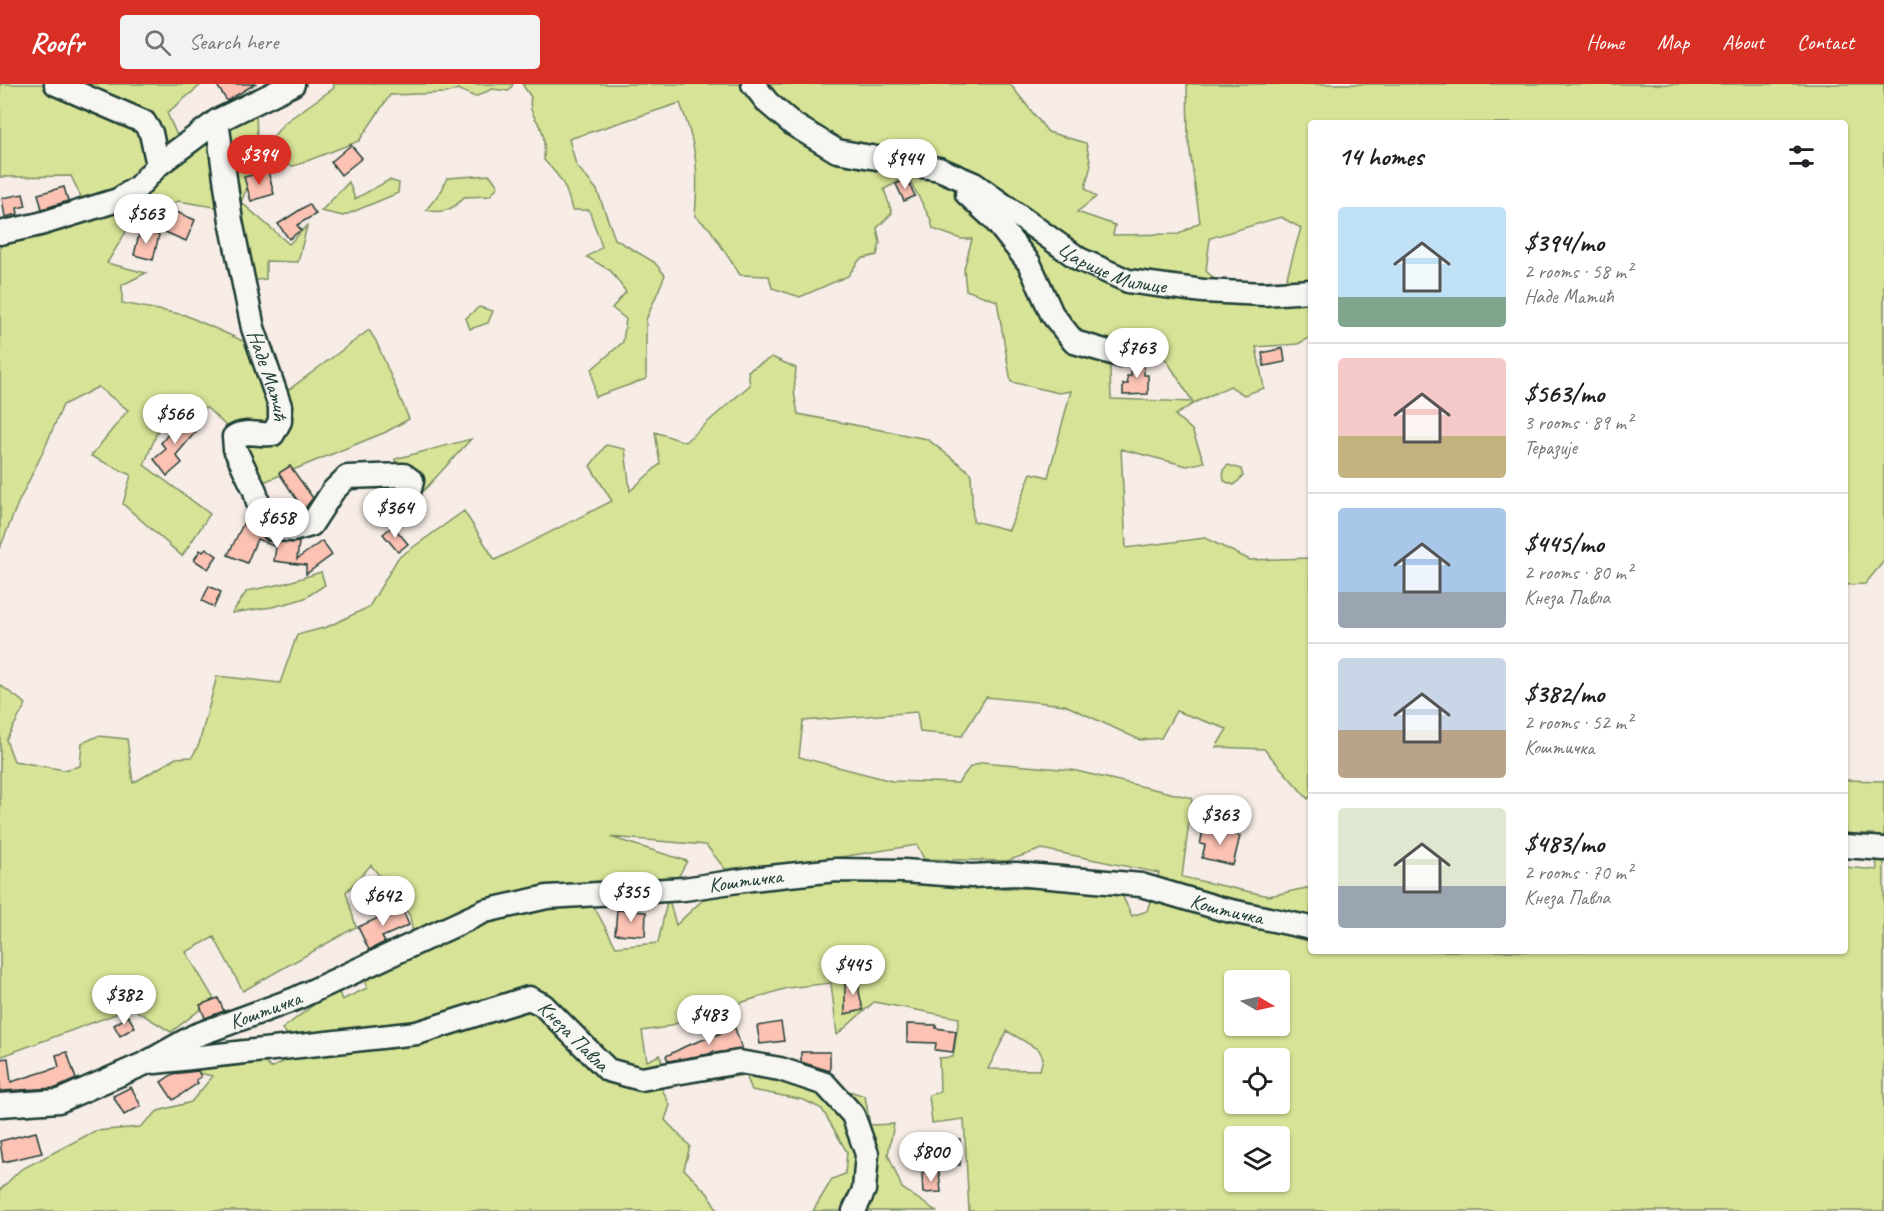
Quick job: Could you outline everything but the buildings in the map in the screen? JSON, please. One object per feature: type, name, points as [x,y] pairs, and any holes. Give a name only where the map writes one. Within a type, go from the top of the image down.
[{"type":"street","points":[[56,84],[144,122],[152,133],[158,165]]},
{"type":"street","points":[[0,232],[40,224],[118,200],[138,187],[158,165],[217,121],[293,84]]},
{"type":"street","name":"Царице Милице","points":[[753,84],[768,103],[794,125],[837,151],[939,169],[974,184],[1079,259],[1128,281],[1203,291],[1264,294],[1308,291]]},
{"type":"street","name":"Наде Матић","points":[[217,121],[231,221],[253,328],[280,406],[280,421],[273,434],[261,436],[247,432],[234,437],[235,449],[255,491],[261,511],[273,529],[293,530],[311,525],[333,490],[347,477],[404,476],[412,481],[410,489],[394,507]]},
{"type":"street","name":"Царице Милице","points":[[939,169],[994,219],[1029,263],[1052,314],[1074,342],[1119,355]]},
{"type":"street","points":[[1848,846],[1884,849]]},
{"type":"street","name":"Коштичка","points":[[0,1105],[59,1101],[146,1064],[194,1036],[295,999],[485,910],[547,897],[684,889],[836,870],[904,871],[971,876],[1016,874],[1140,885],[1222,909],[1308,927]]},
{"type":"street","name":"Кнеза Павла","points":[[146,1064],[417,1033],[529,998],[543,1005],[608,1070],[641,1079],[740,1062],[780,1069],[825,1084],[852,1115],[867,1154],[864,1190],[854,1211]]},
{"type":"green space","points":[[0,84],[202,84],[167,113],[179,140],[256,111],[258,163],[241,202],[289,244],[307,226],[298,262],[266,261],[266,279],[248,281],[233,210],[178,201],[133,220],[107,263],[146,273],[122,285],[122,303],[185,315],[250,344],[257,365],[287,391],[369,330],[376,341],[409,419],[386,432],[261,483],[244,443],[207,408],[168,405],[144,465],[210,514],[182,556],[123,504],[131,475],[91,456],[128,410],[98,387],[63,405],[0,548],[0,232],[83,201],[71,176],[0,177]]},
{"type":"green space","points":[[333,84],[513,84],[509,91],[492,89],[475,97],[458,89],[446,93],[390,95],[359,141],[294,166],[276,164],[273,137],[284,123],[334,88]]},
{"type":"green space","points":[[522,84],[1010,84],[1048,132],[1086,143],[1091,165],[1085,188],[1096,197],[1077,212],[1115,225],[1113,235],[1179,234],[1200,222],[1188,137],[1187,84],[1884,84],[1884,561],[1865,584],[1848,585],[1848,120],[1308,120],[1308,339],[1298,344],[1256,347],[1264,388],[1244,395],[1230,386],[1175,415],[1192,430],[1204,462],[1187,466],[1121,449],[1126,548],[1205,538],[1250,560],[1308,558],[1308,799],[1264,749],[1216,747],[1227,729],[1176,711],[1161,738],[1140,740],[1065,705],[986,697],[962,736],[920,732],[917,712],[803,721],[799,757],[892,781],[958,783],[970,767],[982,762],[1072,770],[1192,798],[1182,877],[1269,896],[1308,888],[1308,954],[1848,954],[1848,867],[1877,870],[1874,834],[1848,834],[1848,780],[1884,781],[1884,1211],[969,1211],[964,1119],[932,1123],[929,1095],[940,1092],[939,1058],[953,1057],[959,1018],[874,1002],[837,1035],[831,983],[787,988],[662,1028],[642,1031],[647,1061],[660,1055],[663,1068],[742,1057],[865,1096],[870,1125],[894,1124],[888,1154],[902,1188],[936,1211],[813,1211],[832,1179],[845,1174],[847,1152],[822,1109],[804,1100],[752,1090],[746,1075],[661,1087],[670,1105],[665,1120],[690,1146],[684,1169],[708,1194],[718,1211],[0,1211],[0,1190],[20,1170],[95,1131],[140,1127],[158,1111],[191,1102],[213,1076],[170,1067],[192,1054],[241,1039],[271,1068],[304,1051],[282,1029],[337,987],[342,1000],[367,988],[364,974],[415,946],[410,916],[371,865],[346,892],[356,927],[243,991],[214,937],[186,952],[214,999],[171,1032],[132,1008],[0,1057],[0,685],[26,704],[6,740],[14,761],[64,770],[80,766],[82,743],[98,736],[127,739],[133,783],[176,758],[192,757],[199,744],[217,676],[280,683],[297,635],[327,627],[369,607],[398,558],[464,511],[495,560],[612,501],[590,466],[606,445],[625,449],[630,491],[660,464],[655,432],[685,442],[750,385],[748,371],[772,357],[796,368],[794,392],[798,414],[927,439],[971,473],[973,521],[1009,530],[1031,473],[1048,477],[1071,391],[1059,393],[1011,382],[997,301],[966,290],[964,269],[972,239],[961,239],[933,229],[931,220],[908,177],[884,189],[892,213],[877,228],[880,243],[877,255],[860,259],[848,276],[800,297],[772,288],[769,276],[740,275],[710,229],[695,216],[697,185],[695,158],[680,103],[569,139],[576,165],[597,190],[615,239],[654,262],[665,275],[646,320],[646,379],[595,397],[592,369],[623,342],[626,319],[612,308],[626,292],[611,271],[587,257],[602,247],[589,210],[572,210],[568,194],[562,183],[544,160],[543,134],[531,108],[531,97]],"holes":[[[1281,217],[1301,228],[1286,280],[1218,282],[1206,271],[1210,238]],[[1109,342],[1157,349],[1193,402],[1111,399]],[[610,837],[706,845],[725,869],[834,858],[917,845],[924,859],[1007,861],[1042,849],[1159,873],[1147,911],[1132,916],[1121,893],[1058,887],[1001,889],[843,880],[710,893],[676,925],[668,896],[687,861]],[[668,897],[658,943],[616,947],[593,905]],[[1007,1031],[1039,1050],[1043,1058],[1040,1070],[988,1069]]]},
{"type":"green space","points":[[490,175],[498,186],[490,196],[464,197],[447,210],[426,210],[442,190],[447,178]]},
{"type":"green space","points":[[389,180],[399,183],[398,193],[343,216],[321,211],[349,182],[355,199]]},
{"type":"green space","points":[[479,307],[493,311],[488,323],[470,329],[466,318]]},
{"type":"green space","points":[[471,439],[406,510],[395,459]]},
{"type":"green space","points":[[1228,465],[1241,469],[1243,476],[1234,485],[1224,481],[1223,470]]},
{"type":"green space","points":[[321,572],[325,585],[305,598],[272,607],[232,613],[247,591],[286,583]]}]
